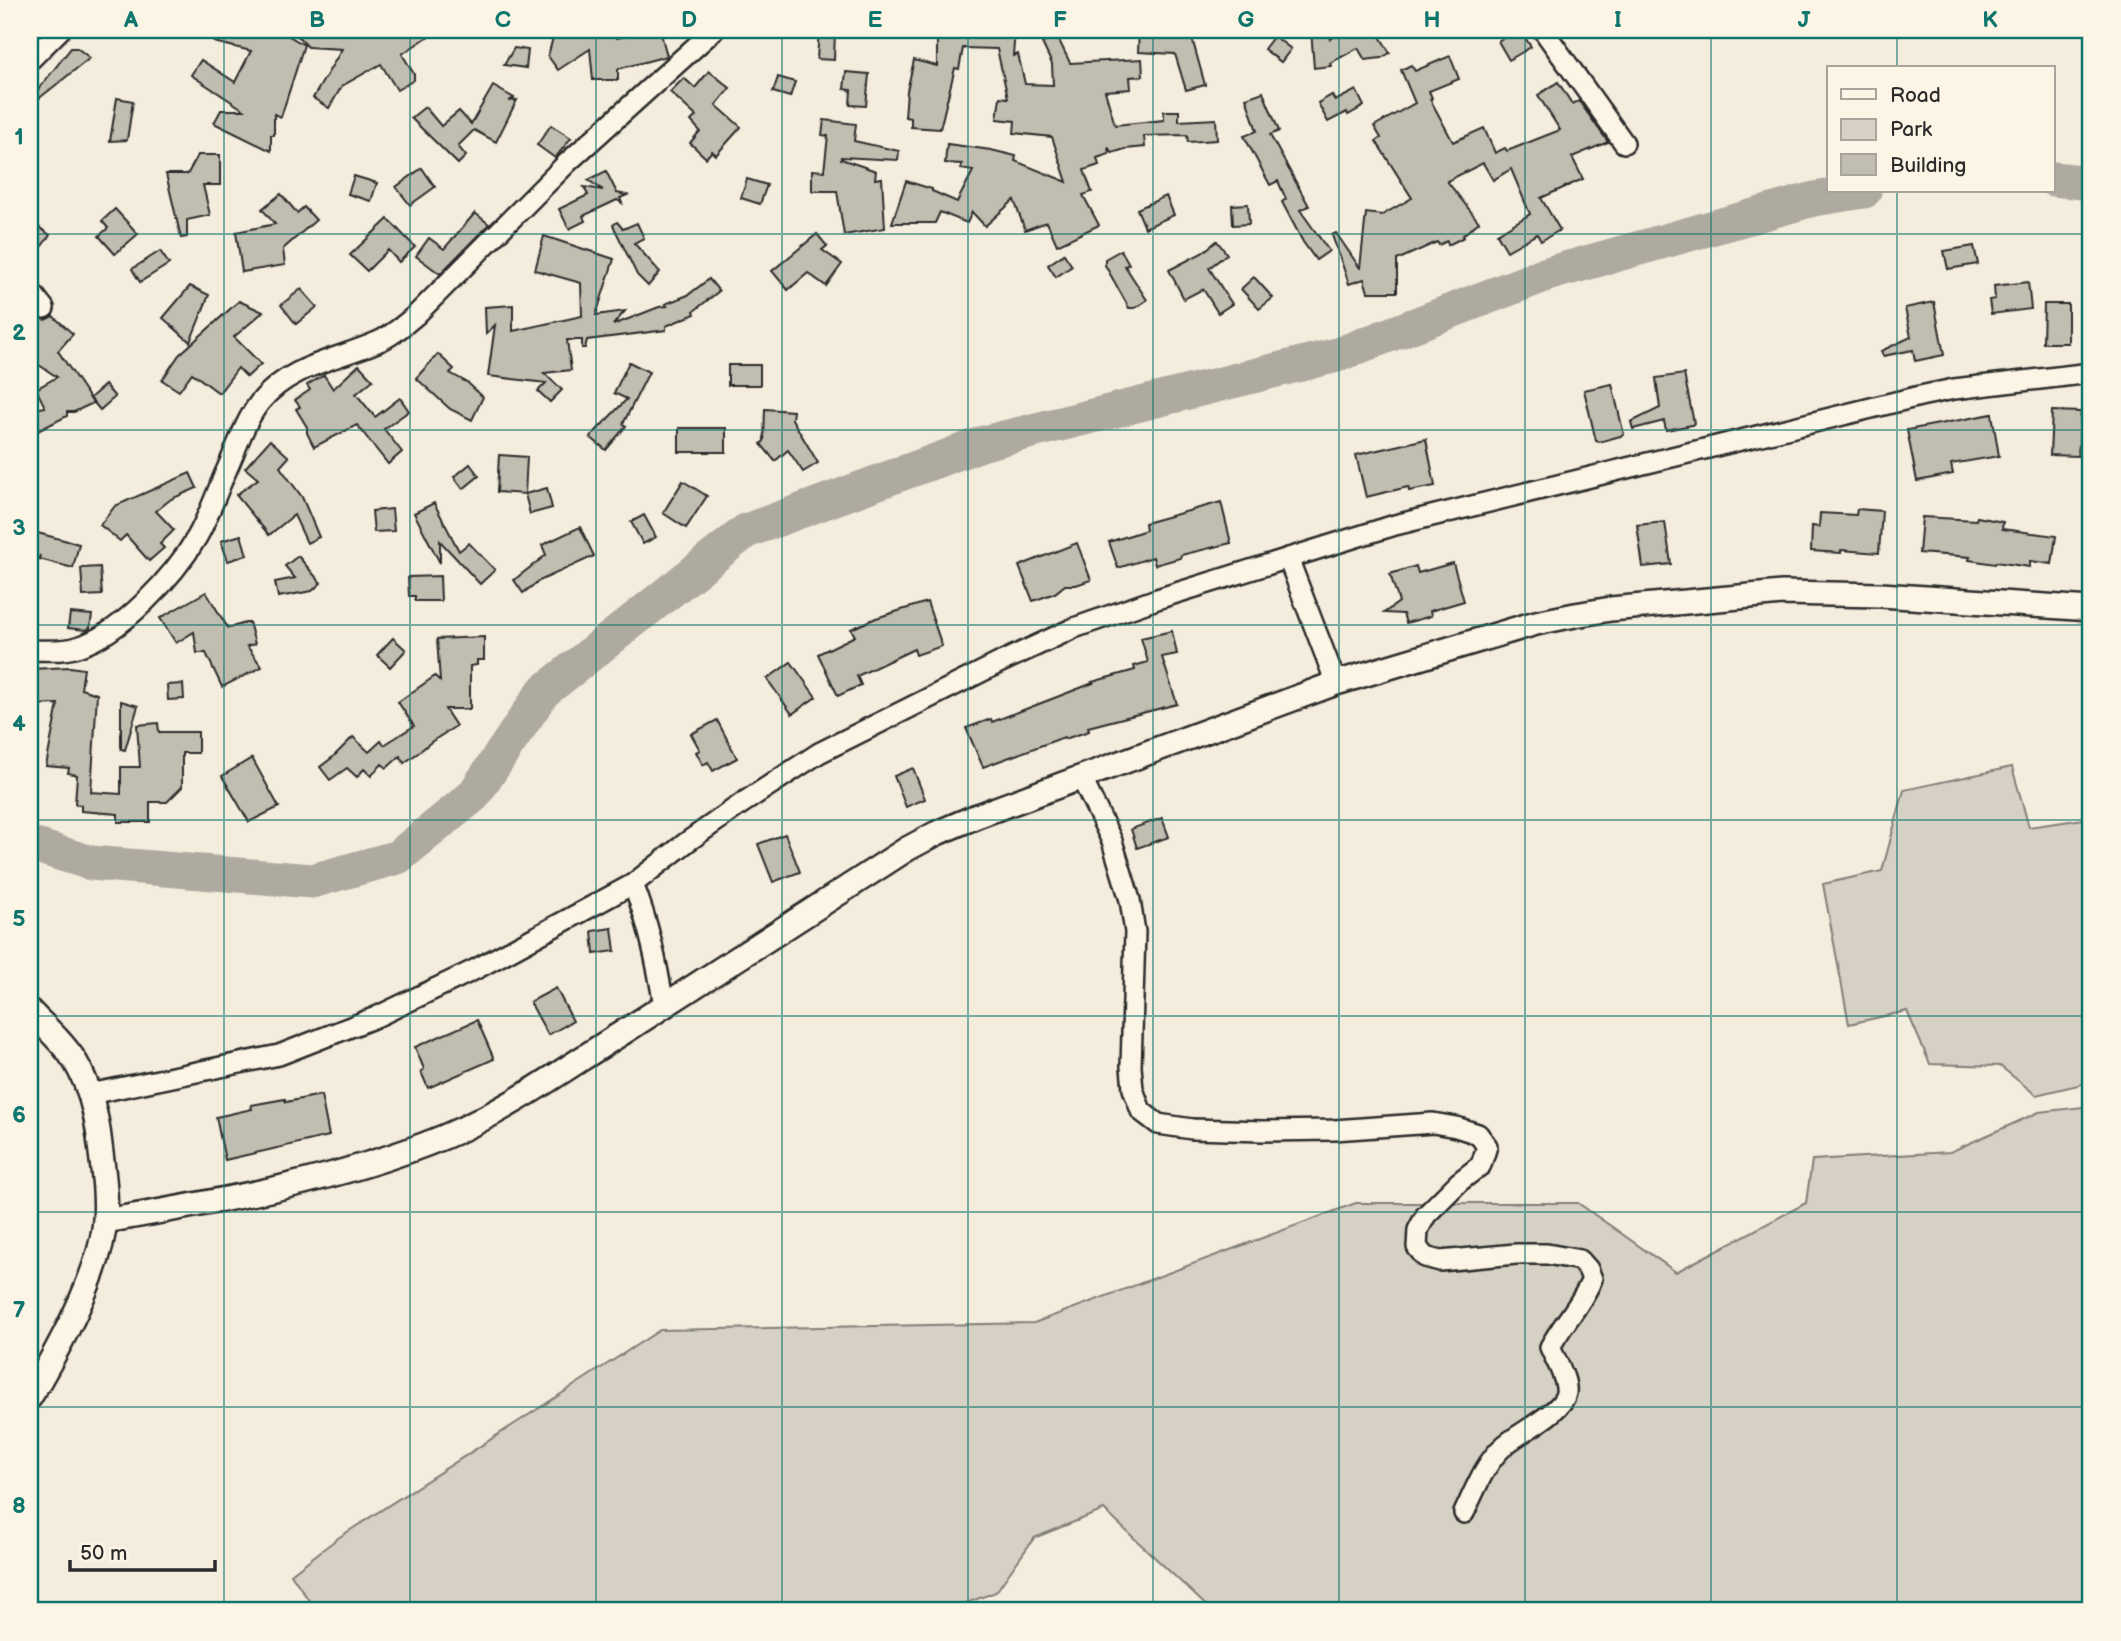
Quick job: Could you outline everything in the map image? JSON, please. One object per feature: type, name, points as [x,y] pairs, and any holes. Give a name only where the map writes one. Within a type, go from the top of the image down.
[{"type":"street","points":[[30,60],[60,30]]},
{"type":"street","points":[[30,650],[76,648],[100,638],[122,622],[154,592],[197,537],[260,402],[283,381],[310,365],[379,342],[397,331],[568,162],[714,30]]},
{"type":"street","points":[[1543,30],[1624,143]]},
{"type":"street","points":[[30,290],[44,308]]},
{"type":"street","points":[[90,1094],[279,1055],[376,1017],[476,969],[633,884],[741,804],[819,753],[1074,628],[1395,525],[1920,396],[1967,387],[2091,373]]},
{"type":"street","points":[[1288,558],[1336,683]]},
{"type":"street","points":[[105,1221],[304,1184],[368,1165],[445,1137],[519,1098],[917,843],[977,816],[1336,683],[1536,623],[1611,609],[1782,593],[1881,594],[2091,609]]},
{"type":"street","points":[[1081,777],[1112,841],[1130,900],[1135,932],[1131,1067],[1133,1089],[1140,1111],[1158,1124],[1192,1129],[1334,1130],[1433,1124],[1478,1134],[1487,1146],[1481,1165],[1459,1182],[1426,1215],[1418,1230],[1417,1247],[1425,1257],[1440,1261],[1546,1254],[1580,1260],[1588,1269],[1592,1279],[1586,1295],[1550,1347],[1566,1392],[1560,1406],[1504,1446],[1489,1463],[1464,1513]]},
{"type":"street","points":[[633,884],[652,937],[664,1006]]},
{"type":"street","points":[[30,1011],[75,1061],[90,1094],[103,1170],[105,1221],[98,1255],[76,1307],[30,1397]]},
{"type":"green space","points":[[2012,767],[2029,827],[2091,818],[2091,1082],[2036,1095],[2000,1066],[1930,1064],[1907,1011],[1849,1024],[1823,884],[1882,871],[1904,790]]},
{"type":"green space","points":[[2091,1106],[2091,1611],[1212,1611],[1104,1510],[1034,1538],[996,1592],[945,1611],[316,1611],[291,1574],[338,1538],[660,1330],[1034,1323],[1356,1203],[1578,1203],[1676,1272],[1806,1203],[1812,1160],[1950,1152],[2039,1112]]},
{"type":"building","points":[[222,30],[279,30],[304,45],[281,117],[274,114],[271,151],[214,123],[221,110],[244,110],[191,75],[201,60],[235,82],[251,51],[214,42]]},
{"type":"building","points":[[348,30],[438,30],[402,54],[414,74],[414,80],[397,90],[381,64],[342,86],[329,108],[313,98],[342,49],[308,47],[293,31],[352,34]]},
{"type":"building","points":[[555,30],[620,30],[616,32],[617,38],[660,30],[667,56],[618,69],[618,80],[593,80],[590,49],[558,70],[548,56]]},
{"type":"building","points":[[819,30],[835,31],[834,60],[817,59]]},
{"type":"building","points":[[937,30],[1015,30],[1013,56],[1018,54],[1025,84],[1053,85],[1052,64],[1042,43],[1057,36],[1070,63],[1142,59],[1143,76],[1130,77],[1131,89],[1105,91],[1115,125],[1164,120],[1164,111],[1179,111],[1179,121],[1216,119],[1217,140],[1188,142],[1187,135],[1144,136],[1145,147],[1112,153],[1108,147],[1109,154],[1097,158],[1099,165],[1084,170],[1092,192],[1083,195],[1099,225],[1057,245],[1047,222],[1025,230],[1014,200],[985,226],[972,212],[967,223],[940,212],[935,223],[892,223],[906,181],[932,189],[957,202],[973,171],[961,169],[962,164],[945,163],[947,144],[1016,156],[1015,161],[1067,182],[1052,137],[1014,133],[1015,121],[997,119],[1000,97],[1008,98],[997,49],[963,48],[959,69],[955,68],[940,129],[911,127],[911,118],[905,117],[914,60],[937,66]]},
{"type":"building","points":[[1139,30],[1200,30],[1192,38],[1205,85],[1186,90],[1175,54],[1138,52]]},
{"type":"building","points":[[1311,30],[1325,30],[1330,39],[1347,30],[1376,30],[1390,53],[1381,58],[1365,60],[1358,48],[1330,63],[1331,66],[1314,68]]},
{"type":"building","points":[[1520,30],[1531,47],[1509,60],[1498,41]]},
{"type":"building","points":[[1274,36],[1291,49],[1281,62],[1264,49]]},
{"type":"building","points":[[71,48],[77,48],[90,58],[37,100],[33,96]]},
{"type":"building","points":[[514,48],[528,50],[526,68],[504,65]]},
{"type":"building","points":[[1450,56],[1459,79],[1429,91],[1432,98],[1430,99],[1453,142],[1484,128],[1495,153],[1505,148],[1507,151],[1560,130],[1538,95],[1558,82],[1572,104],[1579,101],[1608,142],[1572,157],[1583,179],[1541,198],[1560,230],[1541,241],[1537,234],[1507,251],[1497,234],[1530,214],[1511,169],[1493,180],[1483,163],[1447,181],[1479,222],[1463,235],[1464,237],[1448,245],[1447,241],[1439,245],[1437,242],[1397,260],[1397,292],[1368,292],[1364,279],[1349,284],[1332,235],[1336,233],[1360,268],[1366,213],[1382,215],[1412,198],[1376,141],[1381,138],[1374,126],[1415,103],[1401,70],[1411,65],[1415,71]]},
{"type":"building","points":[[709,71],[730,88],[716,105],[741,127],[716,155],[712,151],[706,158],[690,143],[700,131],[691,121],[696,116],[670,92],[684,78],[695,88]]},
{"type":"building","points":[[846,72],[869,74],[866,106],[850,105],[851,90],[844,89]]},
{"type":"building","points":[[778,77],[795,82],[790,97],[773,92]]},
{"type":"building","points":[[493,86],[514,98],[509,101],[517,100],[496,142],[474,130],[458,146],[466,156],[458,164],[411,118],[425,107],[441,126],[459,111],[471,124]]},
{"type":"building","points":[[1356,90],[1364,106],[1328,122],[1318,103],[1332,95],[1335,101]]},
{"type":"building","points":[[1263,92],[1279,131],[1270,135],[1309,206],[1300,210],[1329,251],[1316,260],[1303,242],[1282,202],[1286,199],[1278,181],[1270,185],[1244,136],[1257,131],[1246,98]]},
{"type":"building","points":[[117,98],[133,101],[127,140],[110,141]]},
{"type":"building","points":[[824,120],[856,124],[854,141],[899,151],[898,160],[841,157],[876,171],[875,179],[882,178],[885,228],[844,235],[837,191],[812,191],[812,170],[824,171],[828,136],[822,135]]},
{"type":"building","points":[[551,125],[571,138],[555,158],[537,145]]},
{"type":"building","points":[[198,155],[220,155],[220,185],[203,185],[210,215],[187,220],[187,237],[181,238],[166,174],[187,175]]},
{"type":"building","points":[[422,168],[435,187],[410,205],[396,187]]},
{"type":"building","points":[[606,171],[617,193],[627,195],[620,198],[622,203],[617,200],[583,216],[585,221],[569,229],[559,209],[588,195],[584,187],[603,190],[588,180]]},
{"type":"building","points":[[354,176],[377,183],[371,201],[348,194]]},
{"type":"building","points":[[747,179],[767,185],[760,204],[741,198]]},
{"type":"building","points":[[281,194],[297,213],[304,207],[316,220],[283,249],[285,265],[242,272],[236,232],[275,224],[262,209]]},
{"type":"building","points":[[1166,196],[1174,215],[1145,228],[1137,209]]},
{"type":"building","points":[[1248,204],[1249,224],[1233,225],[1232,205]]},
{"type":"building","points":[[115,209],[138,234],[115,254],[99,236],[108,228],[102,221]]},
{"type":"building","points":[[475,213],[489,224],[440,274],[416,256],[429,238],[444,249]]},
{"type":"building","points":[[388,219],[415,247],[399,262],[388,250],[367,271],[350,255]]},
{"type":"building","points":[[30,221],[50,235],[30,262]]},
{"type":"building","points":[[617,222],[623,229],[637,223],[644,238],[634,243],[660,272],[648,286],[637,275],[613,225]]},
{"type":"building","points":[[817,234],[827,246],[822,250],[842,264],[826,286],[808,273],[788,290],[772,271]]},
{"type":"building","points":[[544,236],[614,259],[596,315],[625,311],[613,325],[667,306],[665,304],[688,295],[709,279],[719,291],[694,311],[695,314],[666,326],[666,330],[587,340],[585,348],[582,348],[582,340],[567,340],[571,370],[544,373],[562,390],[550,402],[538,391],[546,383],[488,376],[495,325],[486,334],[485,307],[513,305],[513,331],[582,316],[581,283],[535,270]]},
{"type":"building","points":[[1217,241],[1227,254],[1209,268],[1232,304],[1218,313],[1203,289],[1184,299],[1169,270],[1202,253]]},
{"type":"building","points":[[1974,246],[1978,264],[1948,269],[1944,251]]},
{"type":"building","points":[[1121,250],[1129,264],[1125,266],[1147,300],[1135,308],[1129,308],[1105,265],[1105,259]]},
{"type":"building","points":[[160,251],[169,264],[140,282],[132,269]]},
{"type":"building","points":[[1064,254],[1072,266],[1056,277],[1048,265]]},
{"type":"building","points":[[1254,277],[1273,298],[1259,309],[1241,289]]},
{"type":"building","points":[[2028,282],[2031,309],[1991,314],[1989,300],[1995,299],[1994,286]]},
{"type":"building","points":[[190,286],[209,295],[190,342],[163,318]]},
{"type":"building","points":[[301,289],[317,307],[296,324],[281,305]]},
{"type":"building","points":[[239,301],[263,312],[234,337],[261,364],[247,377],[238,368],[219,393],[192,373],[179,391],[162,380],[179,355]]},
{"type":"building","points":[[1934,302],[1944,355],[1915,361],[1913,350],[1883,356],[1881,351],[1911,337],[1905,308]]},
{"type":"building","points":[[2044,304],[2068,304],[2068,343],[2043,343]]},
{"type":"building","points":[[53,316],[73,334],[58,351],[93,403],[74,412],[67,412],[67,416],[30,435],[30,410],[45,407],[36,389],[57,377],[30,359],[30,324],[36,317],[45,320]]},
{"type":"building","points":[[438,354],[454,369],[450,373],[468,383],[483,397],[472,420],[450,409],[416,378]]},
{"type":"building","points":[[629,362],[649,372],[623,424],[626,426],[606,450],[590,437],[627,399],[614,393]]},
{"type":"building","points":[[359,365],[373,380],[356,394],[375,417],[400,398],[409,411],[384,429],[402,452],[388,464],[357,425],[314,447],[307,427],[296,409],[300,407],[295,400],[310,390],[307,385],[324,375],[333,389]]},
{"type":"building","points":[[728,365],[760,365],[760,385],[728,385]]},
{"type":"building","points":[[1684,374],[1694,423],[1666,430],[1664,421],[1633,429],[1631,422],[1660,408],[1656,378]]},
{"type":"building","points":[[1612,384],[1624,435],[1599,442],[1596,441],[1584,390]]},
{"type":"building","points":[[105,385],[115,397],[100,410],[90,398]]},
{"type":"building","points":[[765,409],[793,411],[792,419],[818,463],[803,472],[788,450],[775,461],[761,444],[764,441]]},
{"type":"building","points":[[2052,411],[2081,412],[2078,456],[2050,455]]},
{"type":"building","points":[[1992,414],[1999,456],[1951,464],[1953,474],[1917,481],[1907,430]]},
{"type":"building","points":[[679,428],[726,428],[726,452],[679,452]]},
{"type":"building","points":[[1426,439],[1435,486],[1409,491],[1408,487],[1366,497],[1356,455]]},
{"type":"building","points":[[270,440],[289,457],[280,467],[302,497],[319,537],[307,543],[294,515],[269,535],[236,495],[258,479],[245,468]]},
{"type":"building","points":[[499,455],[527,457],[525,494],[497,492]]},
{"type":"building","points":[[470,464],[479,476],[463,489],[454,477]]},
{"type":"building","points":[[190,473],[197,488],[171,499],[156,511],[174,530],[160,544],[164,548],[149,561],[126,535],[120,541],[100,525],[115,506]]},
{"type":"building","points":[[683,481],[707,496],[686,528],[663,513]]},
{"type":"building","points":[[547,488],[552,508],[530,514],[525,494]]},
{"type":"building","points":[[1221,502],[1231,543],[1181,555],[1180,558],[1155,565],[1153,557],[1118,568],[1109,542],[1146,530],[1145,523]]},
{"type":"building","points":[[434,503],[459,551],[469,543],[495,570],[480,584],[440,541],[440,563],[414,513]]},
{"type":"building","points":[[392,509],[394,531],[374,532],[372,511]]},
{"type":"building","points":[[1857,509],[1882,511],[1879,553],[1811,551],[1812,526],[1819,527],[1820,513],[1856,515]]},
{"type":"building","points":[[644,515],[656,537],[643,544],[631,522]]},
{"type":"building","points":[[1922,517],[1976,520],[1977,517],[2003,522],[2002,529],[2056,536],[2052,564],[2030,561],[2030,567],[1969,560],[1970,557],[1919,553]]},
{"type":"building","points":[[1665,522],[1671,564],[1643,567],[1637,525]]},
{"type":"building","points":[[580,527],[594,556],[539,581],[523,593],[514,580],[546,555],[542,545]]},
{"type":"building","points":[[30,531],[79,544],[73,568],[39,559],[40,555],[30,576]]},
{"type":"building","points":[[241,535],[247,555],[228,561],[221,541]]},
{"type":"building","points":[[1077,543],[1091,580],[1065,585],[1055,593],[1033,601],[1019,566]]},
{"type":"building","points":[[298,556],[321,583],[312,591],[278,597],[275,582],[295,578],[285,566]]},
{"type":"building","points":[[1453,563],[1464,601],[1430,611],[1431,616],[1406,623],[1403,614],[1384,613],[1399,602],[1390,574],[1416,566],[1418,573]]},
{"type":"building","points":[[100,567],[102,595],[83,596],[81,568]]},
{"type":"building","points":[[440,576],[441,601],[415,601],[415,596],[409,596],[408,577]]},
{"type":"building","points":[[206,592],[228,628],[249,622],[255,644],[247,646],[262,667],[222,687],[206,653],[197,653],[194,632],[176,643],[160,618]]},
{"type":"building","points":[[927,602],[942,646],[916,655],[914,649],[857,676],[861,685],[838,696],[818,654],[855,636],[851,629]]},
{"type":"building","points":[[70,613],[92,615],[90,628],[68,628]]},
{"type":"building","points":[[1172,631],[1177,654],[1162,657],[1177,704],[1088,727],[1089,731],[1065,739],[1064,737],[983,767],[966,728],[991,719],[992,722],[1092,682],[1135,670],[1134,666],[1148,662],[1141,638]]},
{"type":"building","points":[[484,637],[484,660],[477,660],[477,665],[470,666],[470,709],[445,709],[456,726],[404,763],[400,756],[387,768],[382,764],[371,776],[364,769],[357,777],[347,768],[330,780],[320,767],[353,737],[369,752],[381,741],[384,745],[414,726],[398,702],[435,676],[440,681],[437,639]]},
{"type":"building","points":[[393,638],[406,650],[390,667],[377,655]]},
{"type":"building","points":[[791,662],[816,697],[792,714],[767,679]]},
{"type":"building","points":[[31,669],[84,669],[81,689],[97,694],[91,792],[121,794],[121,767],[140,767],[137,725],[158,723],[159,732],[198,732],[198,753],[182,753],[182,787],[167,802],[150,802],[150,822],[118,822],[118,814],[81,811],[81,805],[75,804],[77,775],[68,773],[69,768],[46,766],[58,704],[33,705]]},
{"type":"building","points":[[183,684],[184,699],[168,700],[167,685]]},
{"type":"building","points":[[121,701],[138,706],[125,750],[121,749]]},
{"type":"building","points":[[717,720],[737,758],[713,771],[708,762],[703,765],[696,752],[700,750],[691,734]]},
{"type":"building","points":[[252,758],[279,807],[249,822],[222,776]]},
{"type":"building","points":[[913,768],[925,799],[906,807],[894,776]]},
{"type":"building","points":[[1162,818],[1169,837],[1137,848],[1131,829]]},
{"type":"building","points":[[785,834],[800,872],[773,882],[758,844]]},
{"type":"building","points":[[612,928],[615,951],[594,954],[592,931]]},
{"type":"building","points":[[556,988],[573,1021],[548,1035],[530,1002]]},
{"type":"building","points":[[477,1020],[494,1059],[428,1088],[415,1047]]},
{"type":"building","points":[[321,1095],[329,1136],[225,1160],[216,1117],[252,1109],[251,1105]]},
{"type":"waterway","points":[[2054,179],[2091,183]]},
{"type":"waterway","points":[[30,844],[91,863],[312,881],[398,857],[473,796],[543,692],[746,531],[984,443],[1337,355],[1547,274],[1814,199],[1858,192]]}]
